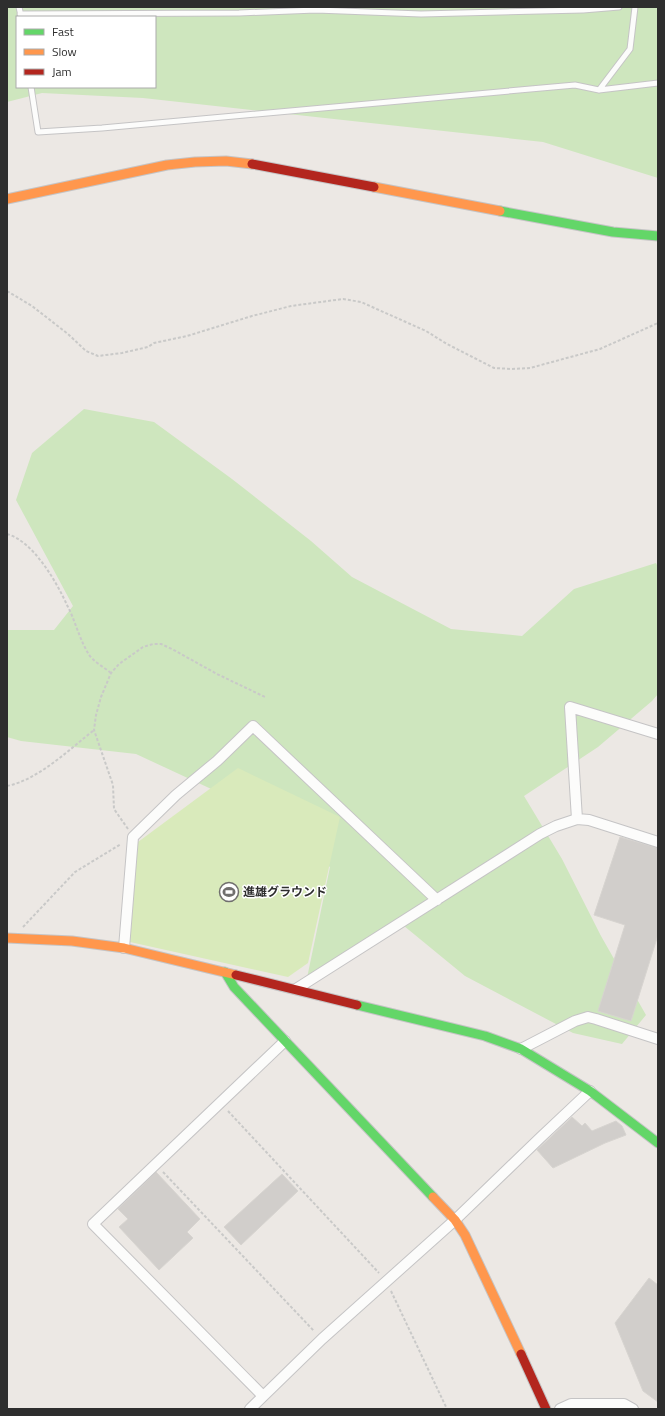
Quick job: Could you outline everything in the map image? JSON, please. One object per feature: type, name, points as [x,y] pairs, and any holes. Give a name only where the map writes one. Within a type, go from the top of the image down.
[{"type":"street","points":[[7,199],[167,165],[226,161],[256,164],[565,224],[613,232],[658,236]]},
{"type":"street","points":[[577,819],[570,707],[658,734]]},
{"type":"street","points":[[124,948],[133,837],[176,795],[217,761],[253,726],[437,900]]},
{"type":"street","points":[[296,989],[540,834],[556,826],[577,819],[589,820],[658,842]]},
{"type":"street","points":[[10,938],[72,941],[124,948],[296,989],[504,1042],[521,1049],[590,1091],[658,1143]]},
{"type":"street","points":[[225,972],[234,987],[455,1220],[465,1235],[546,1409]]},
{"type":"street","points":[[521,1049],[575,1021],[588,1017],[658,1039]]},
{"type":"street","points":[[263,1396],[93,1224],[285,1041]]},
{"type":"street","points":[[250,1409],[322,1339],[455,1220],[590,1091]]},
{"type":"street","points":[[560,1409],[571,1404],[624,1404],[633,1409]]},
{"type":"lane","points":[[19,7],[20,15],[239,13],[316,10],[421,14],[619,7]]},
{"type":"lane","points":[[599,90],[630,49],[635,7]]},
{"type":"lane","points":[[31,88],[38,132],[102,128],[575,85],[599,90],[658,83]]},
{"type":"path","points":[[7,291],[32,306],[68,334],[86,351],[98,356],[122,353],[148,347],[154,343],[186,336],[291,306],[343,298],[360,302],[426,331],[447,344],[494,368],[530,368],[600,349],[658,323]]},
{"type":"path","points":[[7,534],[23,542],[40,558],[67,605],[88,654],[110,673]]},
{"type":"path","points":[[10,938],[75,872],[133,837],[114,809],[113,785],[94,730],[101,697],[110,673],[119,664],[143,647],[153,644],[161,644],[217,674],[265,697]]},
{"type":"path","points":[[7,786],[18,784],[47,767],[94,730]]},
{"type":"path","points":[[220,1102],[386,1281],[447,1409]]},
{"type":"path","points":[[155,1164],[322,1339]]},
{"type":"green space","points":[[7,7],[658,7],[658,178],[543,142],[143,98],[42,93],[7,102]]},
{"type":"green space","points":[[84,409],[154,422],[232,479],[311,541],[352,577],[451,629],[522,636],[574,589],[656,563],[658,567],[658,694],[652,701],[598,747],[524,796],[562,859],[601,936],[646,1015],[622,1044],[573,1033],[465,976],[398,921],[307,978],[330,867],[250,807],[136,754],[21,741],[7,737],[7,630],[54,630],[73,606],[16,500],[32,453]]},
{"type":"green space","name":"進雄グラウンド","points":[[238,768],[340,817],[308,963],[288,977],[130,942],[138,842]]},
{"type":"building","points":[[620,837],[658,848],[658,935],[631,1021],[598,1011],[625,925],[594,915]]},
{"type":"building","points":[[572,1117],[582,1126],[585,1123],[592,1131],[616,1121],[622,1126],[626,1135],[605,1143],[553,1168],[537,1150]]},
{"type":"building","points":[[156,1172],[200,1219],[187,1232],[193,1238],[159,1270],[119,1227],[128,1219],[118,1209]]},
{"type":"building","points":[[282,1174],[298,1191],[241,1245],[224,1227]]},
{"type":"building","points":[[649,1278],[658,1285],[658,1402],[643,1391],[615,1323]]},
{"type":"traffic: fast","points":[[500,211],[613,232],[658,236]]},
{"type":"traffic: fast","points":[[225,972],[234,987],[433,1197]]},
{"type":"traffic: fast","points":[[357,1005],[485,1036],[521,1049],[590,1091],[658,1143]]},
{"type":"traffic: slow","points":[[7,199],[167,165],[226,161],[252,164]]},
{"type":"traffic: slow","points":[[374,187],[500,211]]},
{"type":"traffic: slow","points":[[7,938],[72,941],[124,948],[236,975]]},
{"type":"traffic: slow","points":[[433,1197],[455,1220],[465,1235],[521,1354]]},
{"type":"traffic: jam","points":[[252,164],[374,187]]},
{"type":"traffic: jam","points":[[236,975],[357,1005]]},
{"type":"traffic: jam","points":[[521,1354],[546,1409]]},
{"type":"place","name":"進雄グラウンド","points":[[229,892]]}]
